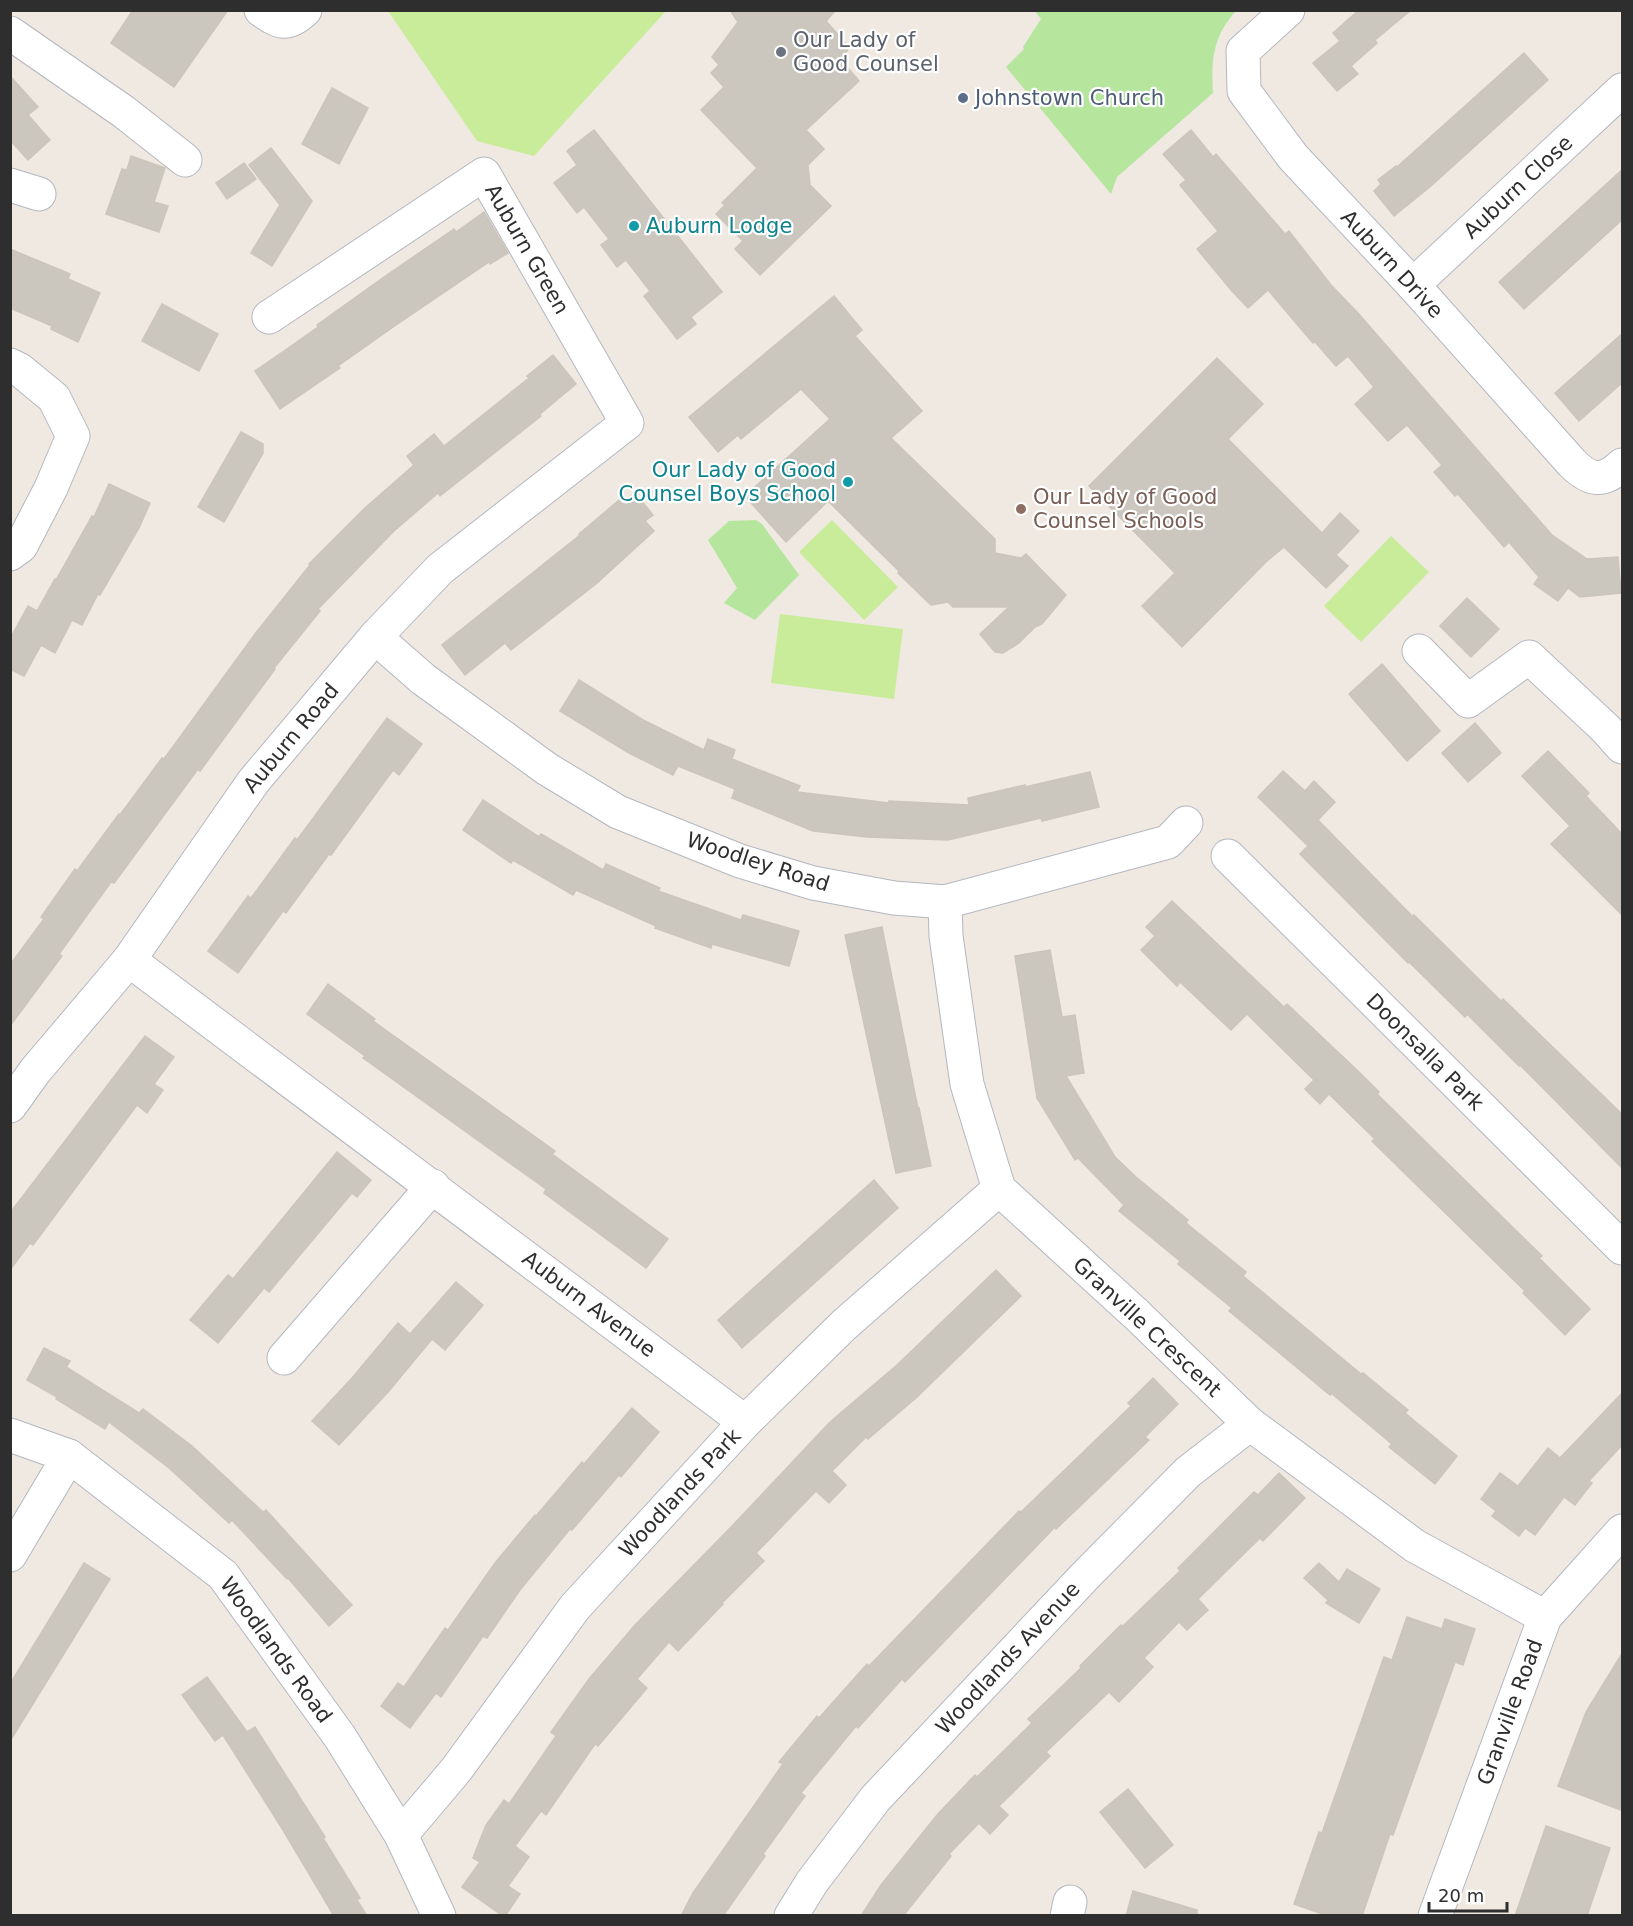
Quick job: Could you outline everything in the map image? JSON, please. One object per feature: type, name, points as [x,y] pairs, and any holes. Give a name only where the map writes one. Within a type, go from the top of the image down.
[{"type":"street","points":[[261,10],[282,22],[291,22],[305,10]]},
{"type":"street","name":"Auburn Drive","points":[[1288,10],[1243,51],[1244,91],[1293,157],[1413,285],[1582,474],[1593,478],[1612,475],[1623,465]]},
{"type":"street","points":[[10,33],[124,112],[185,160]]},
{"type":"street","name":"Auburn Close","points":[[1413,285],[1623,90]]},
{"type":"street","name":"Auburn Green","points":[[269,317],[484,174],[627,423]]},
{"type":"street","points":[[10,365],[20,370],[54,398],[73,436],[51,488],[26,537],[21,546],[10,554]]},
{"type":"street","name":"Auburn Road","points":[[10,1106],[35,1071],[129,960],[253,782],[375,638],[440,569],[627,423]]},
{"type":"street","name":"Woodley Road","points":[[375,638],[423,679],[547,769],[618,812],[740,861],[813,883],[894,898],[945,902],[1168,842],[1186,823]]},
{"type":"street","points":[[1419,651],[1468,701],[1529,657],[1623,747]]},
{"type":"street","name":"Doonsalla Park","points":[[1228,856],[1623,1248]]},
{"type":"street","points":[[945,902],[946,936],[967,1084],[999,1189]]},
{"type":"street","name":"Auburn Avenue","points":[[129,960],[745,1422]]},
{"type":"street","points":[[284,1358],[433,1186]]},
{"type":"street","name":"Woodlands Park","points":[[401,1835],[456,1770],[575,1607],[745,1422],[844,1325],[999,1189]]},
{"type":"street","name":"Granville Crescent","points":[[999,1189],[1136,1314],[1250,1424],[1415,1545],[1545,1617]]},
{"type":"street","name":"Woodlands Avenue","points":[[791,1916],[812,1882],[875,1799],[1086,1575],[1188,1472],[1250,1424]]},
{"type":"street","name":"Woodlands Road","points":[[10,1435],[69,1456],[223,1575],[340,1737],[401,1835],[440,1916]]},
{"type":"street","points":[[10,1554],[69,1456]]},
{"type":"street","name":"Granville Road","points":[[1435,1916],[1545,1617],[1623,1531]]},
{"type":"green space","points":[[388,11],[666,11],[534,156],[477,141]]},
{"type":"green space","points":[[1035,11],[1236,11],[1222,30],[1215,49],[1213,93],[1117,177],[1111,194],[1006,67],[1024,49],[1023,47],[1041,19]]},
{"type":"green space","points":[[756,520],[762,524],[799,575],[755,620],[724,603],[737,588],[708,540],[729,521]]},
{"type":"green space","points":[[832,520],[898,587],[864,620],[799,552]]},
{"type":"green space","points":[[1391,536],[1429,572],[1361,642],[1324,606]]},
{"type":"green space","points":[[780,614],[903,629],[894,699],[771,683]]},
{"type":"building","points":[[133,10],[228,10],[174,87],[111,43]]},
{"type":"building","points":[[730,10],[836,10],[826,21],[849,47],[842,61],[859,81],[806,130],[824,149],[808,165],[810,185],[831,206],[760,275],[735,249],[743,241],[716,214],[725,205],[722,203],[757,168],[701,110],[724,87],[711,73],[719,65],[712,57],[738,22]]},
{"type":"building","points":[[1359,10],[1411,10],[1375,40],[1377,43],[1351,66],[1358,74],[1337,91],[1313,63],[1340,41],[1333,33]]},
{"type":"building","points":[[1524,53],[1548,80],[1431,186],[1394,216],[1374,191],[1381,184],[1378,180],[1397,167]]},
{"type":"building","points":[[10,76],[38,107],[28,115],[50,140],[28,160],[10,140]]},
{"type":"building","points":[[332,88],[368,108],[339,164],[302,144]]},
{"type":"building","name":"Auburn Lodge","points":[[594,130],[722,292],[691,317],[696,324],[677,339],[644,296],[650,291],[626,260],[617,267],[601,245],[609,239],[584,207],[577,213],[554,183],[577,165],[567,151]]},
{"type":"building","points":[[1191,130],[1213,157],[1216,154],[1285,234],[1289,231],[1331,285],[1552,535],[1587,559],[1618,557],[1621,593],[1580,597],[1568,588],[1558,601],[1534,584],[1539,577],[1509,542],[1504,547],[1458,494],[1455,496],[1434,472],[1442,465],[1407,425],[1388,441],[1355,404],[1374,387],[1348,356],[1336,366],[1315,342],[1313,343],[1268,290],[1248,308],[1232,291],[1197,249],[1218,231],[1180,185],[1186,180],[1163,154]]},
{"type":"building","points":[[271,148],[312,201],[272,266],[251,253],[280,205],[249,165]]},
{"type":"building","points":[[131,156],[165,168],[154,202],[168,206],[159,232],[106,214],[122,169],[127,170]]},
{"type":"building","points":[[244,163],[256,179],[227,199],[216,183]]},
{"type":"building","points":[[1623,169],[1623,219],[1524,309],[1499,282]]},
{"type":"building","points":[[484,212],[508,253],[490,264],[489,262],[396,325],[338,366],[340,368],[280,409],[255,371],[384,277],[454,229],[456,232]]},
{"type":"building","points":[[10,249],[70,274],[68,279],[100,293],[78,342],[51,329],[52,326],[10,308]]},
{"type":"building","name":"Our Lady of Good Counsel Boys School","points":[[834,296],[862,330],[855,336],[922,411],[891,438],[995,539],[995,553],[1021,558],[1026,554],[1066,595],[1042,624],[1003,653],[995,652],[980,634],[1009,607],[953,607],[948,602],[931,605],[828,501],[786,542],[745,496],[830,419],[801,389],[741,439],[738,435],[718,452],[689,417]]},
{"type":"building","points":[[162,304],[218,334],[199,371],[142,341]]},
{"type":"building","points":[[1623,333],[1623,382],[1579,421],[1555,393]]},
{"type":"building","points":[[553,355],[576,384],[540,414],[541,416],[440,496],[438,493],[394,531],[318,609],[320,611],[274,668],[200,771],[198,769],[114,883],[111,882],[59,954],[62,956],[10,1026],[10,965],[44,919],[41,917],[75,869],[77,871],[162,758],[164,759],[309,564],[365,508],[414,465],[407,456],[434,434],[444,446],[529,378],[527,376]]},
{"type":"building","points":[[1217,358],[1263,404],[1228,439],[1322,533],[1340,513],[1359,531],[1336,555],[1348,566],[1326,588],[1284,547],[1267,561],[1182,647],[1142,606],[1175,573],[1089,486]]},
{"type":"building","points":[[241,432],[263,444],[263,453],[224,522],[198,507]]},
{"type":"building","points":[[109,484],[150,503],[139,528],[100,595],[98,594],[82,625],[72,620],[55,653],[41,645],[24,676],[10,669],[10,639],[28,606],[37,611],[92,516],[94,517]]},
{"type":"building","points":[[635,493],[653,515],[645,521],[654,531],[596,584],[511,650],[505,643],[465,675],[442,645],[580,535],[624,496],[627,499]]},
{"type":"building","points":[[1467,598],[1499,629],[1471,657],[1440,626]]},
{"type":"building","points":[[1382,664],[1440,731],[1407,761],[1349,694]]},
{"type":"building","points":[[579,680],[643,720],[704,750],[708,739],[735,750],[732,759],[800,786],[797,792],[889,803],[889,801],[969,805],[968,798],[1090,772],[1099,807],[948,840],[867,837],[813,831],[732,798],[735,789],[678,766],[673,775],[629,753],[560,711]]},
{"type":"building","points":[[387,718],[422,744],[399,775],[393,770],[331,855],[329,854],[286,913],[283,911],[238,973],[208,951],[248,896],[251,898],[295,838],[297,840]]},
{"type":"building","points":[[1475,723],[1501,753],[1468,782],[1442,753]]},
{"type":"building","points":[[1548,751],[1589,793],[1586,796],[1623,835],[1623,916],[1551,844],[1570,826],[1522,776]]},
{"type":"building","points":[[1283,771],[1305,791],[1314,781],[1335,802],[1318,820],[1413,917],[1414,915],[1501,1001],[1503,999],[1623,1115],[1623,1169],[1467,1014],[1465,1017],[1408,963],[1300,854],[1308,846],[1258,797]]},
{"type":"building","points":[[483,800],[539,837],[541,834],[603,870],[606,864],[660,888],[658,891],[741,920],[743,915],[799,931],[789,966],[712,944],[711,948],[655,928],[656,926],[576,890],[573,895],[513,860],[511,863],[463,830]]},
{"type":"building","points":[[1172,901],[1284,1007],[1287,1004],[1358,1071],[1379,1092],[1377,1094],[1542,1256],[1539,1258],[1590,1309],[1565,1335],[1523,1293],[1525,1291],[1372,1141],[1375,1139],[1329,1094],[1320,1104],[1305,1089],[1314,1080],[1247,1014],[1231,1030],[1180,982],[1177,986],[1141,950],[1155,936],[1146,927]]},
{"type":"building","points":[[882,927],[931,1166],[896,1173],[845,935]]},
{"type":"building","points":[[1050,950],[1062,1017],[1075,1015],[1084,1073],[1066,1076],[1115,1157],[1188,1220],[1186,1223],[1246,1272],[1243,1276],[1408,1410],[1405,1413],[1457,1456],[1435,1484],[1389,1447],[1392,1444],[1229,1311],[1232,1308],[1119,1211],[1124,1205],[1078,1158],[1075,1160],[1037,1098],[1015,956]]},
{"type":"building","points":[[328,984],[375,1019],[373,1021],[555,1151],[552,1154],[668,1239],[646,1268],[544,1193],[546,1189],[363,1058],[365,1056],[307,1014]]},
{"type":"building","points":[[145,1036],[174,1057],[154,1084],[163,1090],[147,1113],[137,1105],[33,1245],[30,1243],[10,1270],[10,1213]]},
{"type":"building","points":[[337,1152],[371,1180],[357,1197],[352,1193],[269,1292],[264,1288],[218,1343],[190,1320],[228,1275],[233,1279]]},
{"type":"building","points":[[874,1180],[898,1208],[742,1348],[718,1320]]},
{"type":"building","points":[[996,1270],[1021,1296],[917,1397],[868,1439],[866,1437],[832,1471],[846,1485],[829,1503],[816,1491],[756,1553],[764,1561],[678,1651],[669,1642],[637,1679],[647,1688],[598,1746],[595,1744],[546,1815],[541,1811],[515,1846],[529,1857],[508,1886],[520,1894],[505,1916],[462,1887],[480,1862],[473,1858],[486,1825],[504,1800],[509,1804],[556,1736],[551,1732],[589,1679],[635,1625],[830,1422],[897,1365]]},
{"type":"building","points":[[456,1282],[483,1305],[445,1350],[432,1339],[388,1392],[339,1445],[312,1421],[398,1323],[410,1334]]},
{"type":"building","points":[[44,1348],[70,1361],[66,1367],[139,1413],[143,1409],[192,1446],[263,1512],[266,1510],[352,1605],[329,1626],[288,1578],[232,1520],[229,1523],[169,1468],[109,1422],[105,1429],[27,1380]]},
{"type":"building","points":[[1153,1378],[1178,1404],[1145,1437],[1149,1440],[1056,1529],[1055,1527],[905,1682],[902,1679],[858,1728],[856,1726],[801,1793],[805,1796],[763,1854],[765,1856],[723,1916],[681,1916],[693,1893],[783,1764],[779,1762],[817,1716],[819,1718],[867,1664],[869,1666],[1019,1511],[1021,1512],[1131,1406],[1128,1403]]},
{"type":"building","points":[[1623,1392],[1623,1444],[1589,1481],[1592,1483],[1575,1505],[1564,1497],[1535,1535],[1525,1528],[1519,1536],[1492,1516],[1496,1511],[1481,1499],[1500,1473],[1518,1486],[1548,1448],[1560,1458]]},
{"type":"building","points":[[632,1408],[659,1432],[621,1477],[619,1475],[572,1530],[570,1529],[520,1590],[487,1638],[483,1636],[441,1697],[436,1693],[410,1728],[381,1706],[398,1683],[404,1687],[445,1628],[448,1630],[495,1563],[535,1515],[582,1462],[584,1464]]},
{"type":"building","points":[[1279,1473],[1305,1498],[1263,1541],[1260,1538],[1198,1599],[1208,1610],[1187,1630],[1179,1622],[1144,1658],[1153,1667],[1119,1702],[1109,1692],[1046,1752],[1050,1756],[999,1806],[1008,1815],[990,1834],[979,1823],[949,1854],[951,1856],[903,1916],[861,1916],[881,1885],[937,1815],[975,1775],[977,1777],[1032,1723],[1028,1719],[1081,1668],[1080,1666],[1121,1625],[1123,1626],[1180,1571],[1178,1568],[1254,1492],[1258,1495]]},
{"type":"building","points":[[84,1563],[110,1579],[10,1741],[10,1684]]},
{"type":"building","points":[[1319,1563],[1339,1582],[1347,1569],[1380,1589],[1359,1623],[1326,1603],[1328,1600],[1304,1578]]},
{"type":"building","points":[[1407,1617],[1442,1629],[1445,1619],[1475,1629],[1463,1665],[1455,1662],[1393,1835],[1390,1834],[1362,1916],[1328,1916],[1294,1904],[1319,1832],[1322,1833],[1384,1657],[1392,1660]]},
{"type":"building","points":[[1623,1652],[1623,1811],[1558,1786],[1586,1712]]},
{"type":"building","points":[[207,1677],[247,1732],[255,1727],[325,1837],[323,1838],[360,1898],[357,1900],[367,1916],[334,1916],[223,1735],[215,1741],[182,1695]]},
{"type":"building","points":[[1128,1789],[1173,1845],[1145,1868],[1100,1812]]},
{"type":"building","points":[[1546,1826],[1610,1848],[1587,1916],[1515,1916]]},
{"type":"building","points":[[1133,1891],[1197,1910],[1197,1916],[1126,1916]]},
{"type":"place","name":"Our Lady of Good Counsel","points":[[781,52]]},
{"type":"place","name":"Johnstown Church","points":[[963,98]]},
{"type":"place","name":"Auburn Lodge","points":[[634,226]]},
{"type":"place","name":"Our Lady of Good Counsel Boys School","points":[[848,482]]},
{"type":"place","name":"Our Lady of Good Counsel Schools","points":[[1021,509]]}]
